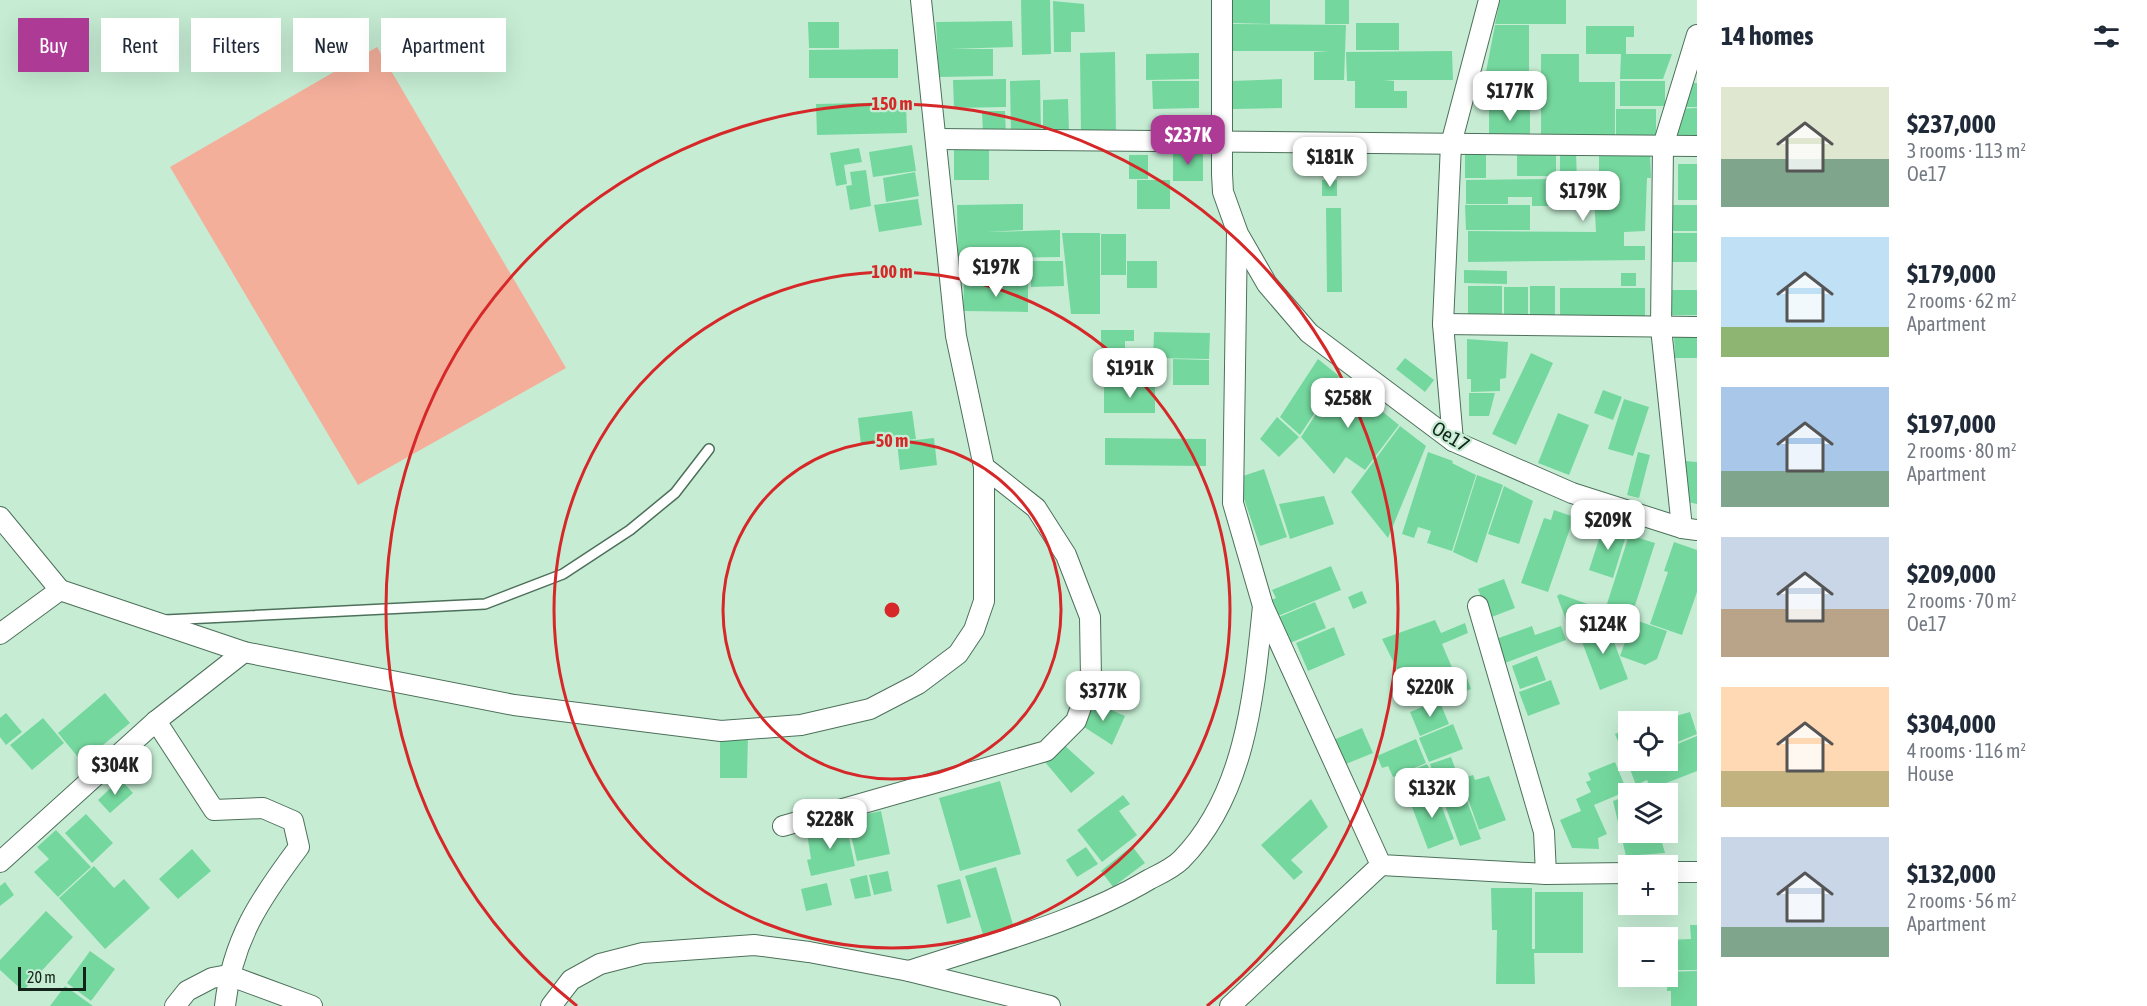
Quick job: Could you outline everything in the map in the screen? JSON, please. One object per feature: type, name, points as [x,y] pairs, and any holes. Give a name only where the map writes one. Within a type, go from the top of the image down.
[{"type":"street","points":[[0,517],[60,590],[156,620],[244,652],[514,705],[721,731],[801,725],[870,709],[918,684],[958,654],[974,630],[984,600],[984,466],[956,336],[938,139],[921,0]]},
{"type":"street","points":[[1222,0],[1220,142],[1223,192],[1237,231],[1233,503],[1263,606],[1381,865]]},
{"type":"street","points":[[1453,441],[1443,324],[1451,144],[1489,0]]},
{"type":"street","points":[[1690,529],[1661,328],[1663,146],[1697,35]]},
{"type":"street","points":[[938,139],[1697,146]]},
{"type":"street","name":"Oe17","points":[[1237,231],[1267,284],[1310,333],[1453,441],[1572,493],[1690,529]]},
{"type":"street","points":[[1443,324],[1697,327]]},
{"type":"street","points":[[783,826],[1046,751],[1076,721],[1091,678],[1090,616],[1066,555],[1036,508],[984,466]]},
{"type":"street","points":[[0,634],[60,590]]},
{"type":"street","points":[[909,971],[1068,918],[1131,890],[1180,862],[1214,817],[1236,764],[1254,700],[1263,606]]},
{"type":"street","points":[[1478,606],[1542,822],[1546,874]]},
{"type":"street","points":[[0,862],[156,721],[244,652]]},
{"type":"street","points":[[156,721],[214,810],[263,808],[294,821],[299,847],[260,900],[237,944],[228,975],[225,1006]]},
{"type":"street","points":[[1230,1006],[1381,865],[1546,874],[1618,873]]},
{"type":"street","points":[[1678,872],[1697,872]]},
{"type":"street","points":[[551,1006],[571,980],[600,964],[643,953],[754,945],[809,952],[909,971],[1050,1006]]},
{"type":"street","points":[[175,1006],[187,991],[212,978],[228,975],[312,1006]]},
{"type":"lane","points":[[156,620],[485,604],[563,574],[630,530],[675,493],[709,449]]},
{"type":"shaded area","points":[[377,47],[381,54],[381,72],[392,72],[566,368],[358,485],[170,167],[334,72],[369,72],[369,52]]},
{"type":"building","points":[[1021,0],[1050,0],[1051,54],[1022,55]]},
{"type":"building","points":[[1231,0],[1270,0],[1270,24],[1231,23]]},
{"type":"building","points":[[1325,0],[1349,0],[1349,24],[1325,24]]},
{"type":"building","points":[[1500,0],[1566,0],[1566,24],[1495,24]]},
{"type":"building","points":[[1053,1],[1084,4],[1085,32],[1071,32],[1071,52],[1054,52]]},
{"type":"building","points":[[1012,21],[1013,47],[950,49],[993,49],[993,76],[939,77],[936,22]]},
{"type":"building","points":[[808,22],[839,22],[839,48],[809,48]]},
{"type":"building","points":[[1356,23],[1399,23],[1399,50],[1356,50]]},
{"type":"building","points":[[1231,24],[1346,25],[1344,80],[1314,80],[1314,52],[1329,51],[1231,51]]},
{"type":"building","points":[[1495,25],[1529,25],[1529,78],[1485,77]]},
{"type":"building","points":[[1586,26],[1634,26],[1634,37],[1626,37],[1626,54],[1672,54],[1663,79],[1620,79],[1621,54],[1586,54]]},
{"type":"building","points":[[898,49],[898,78],[809,78],[809,50]]},
{"type":"building","points":[[1452,51],[1453,80],[1384,80],[1394,81],[1394,91],[1407,91],[1407,108],[1355,108],[1355,81],[1347,81],[1346,52]]},
{"type":"building","points":[[1115,52],[1116,134],[1081,135],[1080,53]]},
{"type":"building","points":[[1199,53],[1199,79],[1146,80],[1146,54]]},
{"type":"building","points":[[1541,54],[1579,54],[1579,82],[1615,82],[1615,135],[1541,135]]},
{"type":"building","points":[[1006,79],[1006,107],[954,108],[953,80]]},
{"type":"building","points":[[1282,79],[1282,108],[1233,109],[1232,81]]},
{"type":"building","points":[[1485,79],[1538,79],[1538,107],[1480,107]]},
{"type":"building","points":[[1040,80],[1041,133],[1011,134],[1010,81]]},
{"type":"building","points":[[1152,81],[1199,81],[1199,108],[1153,109]]},
{"type":"building","points":[[1620,81],[1665,81],[1665,106],[1620,106]]},
{"type":"building","points":[[1688,83],[1697,83],[1697,107],[1683,107]]},
{"type":"building","points":[[1068,99],[1069,132],[1043,132],[1043,100]]},
{"type":"building","points":[[906,102],[907,133],[817,135],[816,104]]},
{"type":"building","points":[[1489,108],[1530,108],[1530,135],[1489,135]]},
{"type":"building","points":[[1697,108],[1697,135],[1676,135],[1675,109]]},
{"type":"building","points":[[1616,109],[1656,109],[1656,137],[1616,137]]},
{"type":"building","points":[[982,111],[1005,111],[1006,135],[983,135]]},
{"type":"building","points":[[912,145],[916,171],[873,177],[869,152]]},
{"type":"building","points":[[989,147],[989,180],[954,180],[954,148]]},
{"type":"building","points":[[859,148],[862,162],[844,165],[847,184],[836,186],[830,153]]},
{"type":"building","points":[[1465,150],[1486,150],[1486,178],[1465,178]]},
{"type":"building","points":[[1173,152],[1203,152],[1203,181],[1173,181]]},
{"type":"building","points":[[1517,152],[1556,152],[1556,176],[1517,176]]},
{"type":"building","points":[[1560,153],[1576,153],[1577,180],[1560,180]]},
{"type":"building","points":[[1599,153],[1650,153],[1651,178],[1647,178],[1645,231],[1624,232],[1624,246],[1645,246],[1645,260],[1468,262],[1468,231],[1596,232],[1593,179],[1599,179]]},
{"type":"building","points":[[1129,155],[1148,155],[1148,179],[1129,179]]},
{"type":"building","points":[[1678,164],[1697,164],[1697,200],[1678,200]]},
{"type":"building","points":[[866,170],[871,206],[850,210],[846,186],[852,185],[850,172]]},
{"type":"building","points":[[915,172],[919,196],[886,202],[883,178]]},
{"type":"building","points":[[1558,179],[1558,206],[1532,206],[1532,197],[1508,197],[1508,204],[1466,204],[1466,180]]},
{"type":"building","points":[[1137,180],[1170,180],[1170,209],[1137,209]]},
{"type":"building","points":[[1322,180],[1337,180],[1337,196],[1322,196]]},
{"type":"building","points":[[918,199],[922,225],[879,232],[874,205]]},
{"type":"building","points":[[1023,204],[1023,230],[986,232],[1060,230],[1060,257],[958,259],[957,205]]},
{"type":"building","points":[[1465,205],[1530,205],[1530,230],[1466,230]]},
{"type":"building","points":[[1671,205],[1697,205],[1697,231],[1671,231]]},
{"type":"building","points":[[1326,208],[1341,208],[1342,292],[1327,292]]},
{"type":"building","points":[[1062,233],[1100,233],[1100,314],[1071,314]]},
{"type":"building","points":[[1668,233],[1697,233],[1697,262],[1668,262]]},
{"type":"building","points":[[1101,234],[1126,234],[1126,275],[1101,275]]},
{"type":"building","points":[[1031,261],[1063,261],[1064,286],[1031,287]]},
{"type":"building","points":[[1127,261],[1157,261],[1157,288],[1127,288]]},
{"type":"building","points":[[1464,270],[1507,271],[1507,284],[1464,283]]},
{"type":"building","points":[[1621,273],[1636,273],[1636,286],[1621,286]]},
{"type":"building","points":[[964,283],[1028,284],[1028,312],[963,311]]},
{"type":"building","points":[[1468,286],[1502,286],[1502,314],[1468,314]]},
{"type":"building","points":[[1530,286],[1555,286],[1555,315],[1530,315]]},
{"type":"building","points":[[1504,287],[1528,287],[1528,315],[1504,315]]},
{"type":"building","points":[[1560,288],[1645,288],[1645,316],[1560,316]]},
{"type":"building","points":[[1669,290],[1697,290],[1697,315],[1669,315]]},
{"type":"building","points":[[1101,330],[1134,330],[1134,341],[1125,341],[1125,358],[1101,358]]},
{"type":"building","points":[[1154,332],[1210,333],[1209,359],[1153,358]]},
{"type":"building","points":[[1674,336],[1697,336],[1697,358],[1675,358]]},
{"type":"building","points":[[1467,339],[1508,342],[1506,378],[1500,379],[1500,391],[1471,392],[1471,379],[1467,379]]},
{"type":"building","points":[[1531,353],[1553,363],[1516,445],[1492,434]]},
{"type":"building","points":[[1405,358],[1434,380],[1425,392],[1396,369]]},
{"type":"building","points":[[1173,359],[1209,360],[1209,385],[1173,385]]},
{"type":"building","points":[[1318,359],[1339,376],[1300,435],[1280,417]]},
{"type":"building","points":[[1340,377],[1399,425],[1365,470],[1346,457],[1334,474],[1301,437]]},
{"type":"building","points":[[1104,385],[1155,385],[1155,413],[1104,413]]},
{"type":"building","points":[[1603,390],[1622,397],[1613,420],[1594,413]]},
{"type":"building","points":[[1469,393],[1495,393],[1489,416],[1469,416]]},
{"type":"building","points":[[1624,399],[1649,407],[1633,456],[1608,449]]},
{"type":"building","points":[[912,411],[916,439],[861,445],[858,418]]},
{"type":"building","points":[[1558,413],[1589,425],[1569,475],[1538,463]]},
{"type":"building","points":[[1277,417],[1299,437],[1279,457],[1260,439]]},
{"type":"building","points":[[1400,426],[1426,446],[1388,538],[1351,492]]},
{"type":"building","points":[[934,438],[937,465],[900,470],[897,442]]},
{"type":"building","points":[[1105,438],[1206,439],[1206,466],[1105,465]]},
{"type":"building","points":[[1428,452],[1453,461],[1452,463],[1476,475],[1452,551],[1427,543],[1431,531],[1418,527],[1414,538],[1402,534]]},
{"type":"building","points":[[1638,452],[1650,455],[1639,498],[1627,495]]},
{"type":"building","points":[[1685,461],[1697,462],[1697,504],[1688,502]]},
{"type":"building","points":[[1264,469],[1287,537],[1260,546],[1237,478]]},
{"type":"building","points":[[1477,475],[1503,485],[1477,563],[1453,552]]},
{"type":"building","points":[[1504,486],[1533,501],[1519,544],[1488,534]]},
{"type":"building","points":[[1324,496],[1334,524],[1290,539],[1279,504]]},
{"type":"building","points":[[1554,510],[1574,517],[1548,592],[1521,583],[1544,518],[1551,520]]},
{"type":"building","points":[[1604,524],[1627,532],[1613,578],[1589,570]]},
{"type":"building","points":[[1629,535],[1655,543],[1632,615],[1606,607]]},
{"type":"building","points":[[1674,542],[1697,550],[1697,592],[1682,635],[1650,624],[1668,572],[1664,571]]},
{"type":"building","points":[[1331,566],[1341,590],[1278,616],[1271,600],[1276,598],[1272,590]]},
{"type":"building","points":[[1504,579],[1515,608],[1489,618],[1478,589]]},
{"type":"building","points":[[1362,591],[1367,603],[1353,609],[1348,597]]},
{"type":"building","points":[[1560,594],[1609,612],[1569,628],[1557,596]]},
{"type":"building","points":[[1315,602],[1326,628],[1290,643],[1279,617]]},
{"type":"building","points":[[1612,612],[1667,631],[1657,659],[1645,665],[1620,656],[1629,631],[1607,624]]},
{"type":"building","points":[[1435,620],[1441,633],[1465,623],[1468,633],[1442,644],[1453,670],[1407,689],[1382,639]]},
{"type":"building","points":[[1606,621],[1628,679],[1600,690],[1578,631]]},
{"type":"building","points":[[1532,626],[1535,635],[1561,626],[1566,640],[1505,663],[1496,639]]},
{"type":"building","points":[[1334,627],[1345,655],[1308,671],[1296,643]]},
{"type":"building","points":[[1537,656],[1546,680],[1520,689],[1512,666]]},
{"type":"building","points":[[1466,675],[1471,689],[1450,698],[1444,684]]},
{"type":"building","points":[[1551,680],[1560,704],[1528,716],[1519,692]]},
{"type":"building","points":[[105,693],[130,723],[82,762],[58,733]]},
{"type":"building","points":[[1439,700],[1449,724],[1420,736],[1410,712]]},
{"type":"building","points":[[1093,702],[1125,716],[1112,745],[1081,725]]},
{"type":"building","points":[[1690,712],[1697,734],[1678,742],[1678,715]]},
{"type":"building","points":[[6,713],[22,732],[6,745],[0,737],[0,718]]},
{"type":"building","points":[[43,718],[64,743],[32,770],[10,745]]},
{"type":"building","points":[[1453,724],[1463,749],[1429,762],[1419,738]]},
{"type":"building","points":[[1362,728],[1373,753],[1341,766],[1331,741]]},
{"type":"building","points":[[720,735],[748,735],[747,778],[720,778]]},
{"type":"building","points":[[1697,736],[1697,771],[1666,783],[1648,783],[1647,780],[1635,783],[1631,771],[1678,771],[1678,744]]},
{"type":"building","points":[[1416,739],[1426,763],[1393,777],[1388,766],[1382,768],[1377,756]]},
{"type":"building","points":[[1064,745],[1095,773],[1071,793],[1045,762]]},
{"type":"building","points":[[1451,757],[1481,839],[1460,846],[1430,764]]},
{"type":"building","points":[[1615,762],[1624,783],[1618,783],[1618,795],[1594,805],[1607,834],[1598,838],[1599,849],[1572,848],[1560,820],[1581,811],[1576,799],[1591,792],[1586,782],[1591,780],[1588,773]]},
{"type":"building","points":[[1427,764],[1436,784],[1412,795],[1403,774]]},
{"type":"building","points":[[1473,775],[1475,780],[1489,776],[1506,820],[1479,830],[1461,779]]},
{"type":"building","points":[[120,779],[133,793],[110,813],[98,800]]},
{"type":"building","points":[[1000,781],[1021,854],[960,871],[939,798]]},
{"type":"building","points":[[1435,789],[1454,839],[1428,849],[1409,799]]},
{"type":"building","points":[[1123,795],[1130,804],[1119,811],[1137,835],[1102,862],[1077,830]]},
{"type":"building","points":[[1311,799],[1328,827],[1291,860],[1303,872],[1294,880],[1261,845]]},
{"type":"building","points":[[1618,799],[1618,822],[1613,801]]},
{"type":"building","points":[[881,811],[890,854],[857,861],[847,818]]},
{"type":"building","points":[[86,814],[113,843],[92,863],[65,833]]},
{"type":"building","points":[[846,824],[855,866],[811,876],[807,860],[811,859],[807,833]]},
{"type":"building","points":[[56,830],[91,867],[58,897],[34,872],[49,859],[37,847]]},
{"type":"building","points":[[1623,843],[1662,843],[1665,853],[1639,855],[1626,855]]},
{"type":"building","points":[[1132,846],[1145,863],[1113,887],[1101,871]]},
{"type":"building","points":[[1086,847],[1098,864],[1077,877],[1066,860]]},
{"type":"building","points":[[192,849],[211,871],[178,899],[159,879]]},
{"type":"building","points":[[94,866],[114,888],[124,879],[150,908],[105,949],[59,898]]},
{"type":"building","points":[[996,867],[1014,928],[984,938],[965,876]]},
{"type":"building","points":[[888,871],[892,891],[874,895],[869,875]]},
{"type":"building","points":[[867,875],[871,896],[855,899],[850,879]]},
{"type":"building","points":[[960,879],[971,917],[947,924],[937,885]]},
{"type":"building","points":[[5,882],[14,895],[0,906],[0,886]]},
{"type":"building","points":[[827,883],[832,905],[806,911],[801,889]]},
{"type":"building","points":[[1491,888],[1532,888],[1532,949],[1535,949],[1535,892],[1583,892],[1583,953],[1534,953],[1535,984],[1496,984],[1497,930],[1492,930]]},
{"type":"building","points":[[46,911],[73,937],[23,991],[0,970],[0,960]]},
{"type":"building","points":[[1690,925],[1697,925],[1697,970],[1678,970],[1678,940],[1691,939]]},
{"type":"building","points":[[90,951],[115,969],[91,1001],[67,983]]},
{"type":"building","points":[[1697,971],[1697,1006],[1671,1006],[1671,991],[1667,991],[1667,987],[1678,987],[1678,972]]},
{"type":"building","points":[[65,986],[93,1006],[50,1006]]}]
